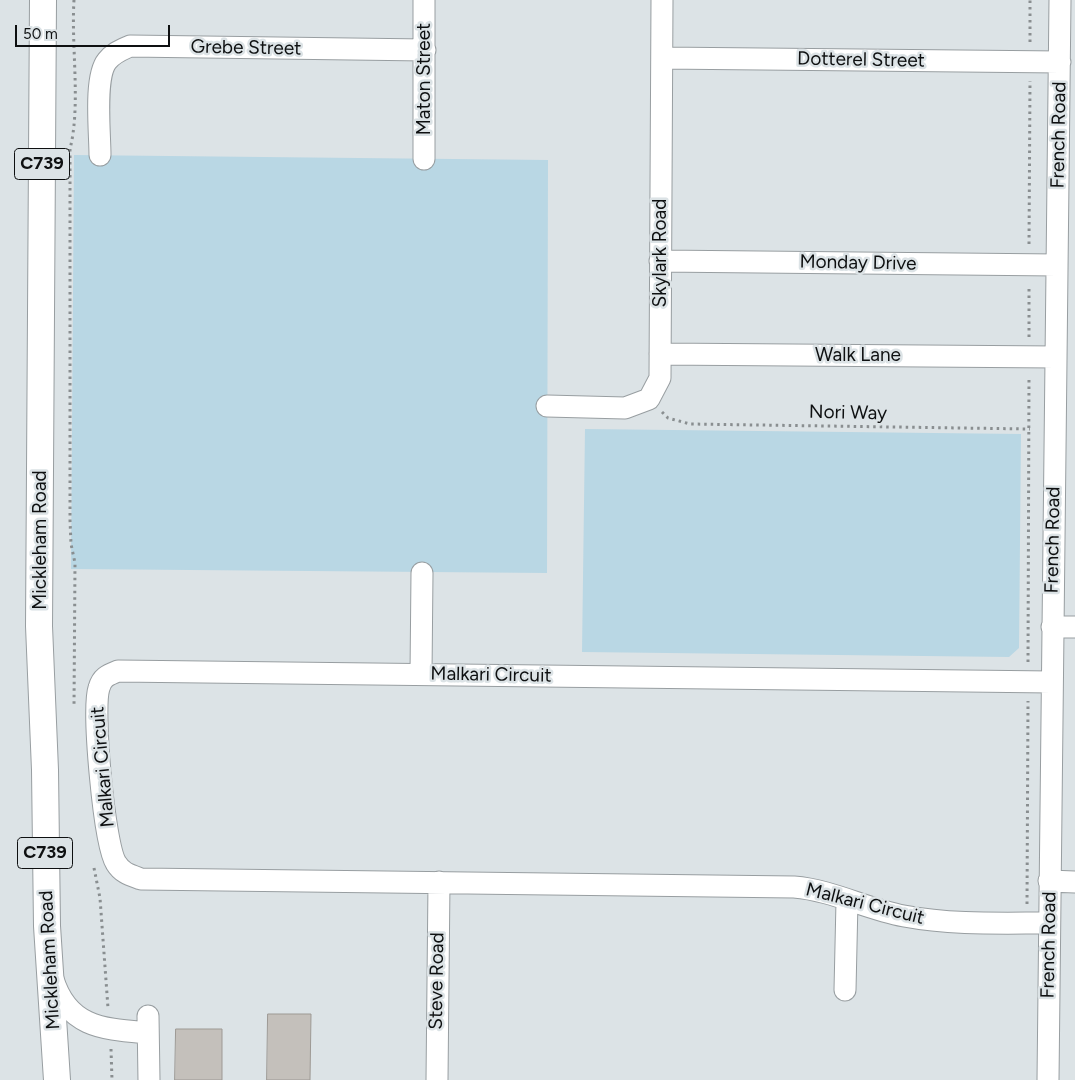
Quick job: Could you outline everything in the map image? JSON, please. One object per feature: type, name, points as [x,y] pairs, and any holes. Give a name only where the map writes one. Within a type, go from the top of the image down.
[{"type":"main road","name":"Mickleham Road","points":[[43,0],[39,626],[45,770],[45,864],[49,966],[57,1080]]},
{"type":"street","name":"Maton Street","points":[[424,0],[424,159]]},
{"type":"street","name":"Skylark Road","points":[[648,400],[660,378],[662,0]]},
{"type":"street","name":"French Road","points":[[1048,1080],[1048,923],[1057,265],[1066,210],[1060,62],[1060,0]]},
{"type":"street","name":"Grebe Street","points":[[100,155],[101,77],[105,62],[115,52],[130,46],[425,50]]},
{"type":"street","name":"Dotterel Street","points":[[662,58],[1060,62]]},
{"type":"street","name":"Monday Drive","points":[[660,261],[1057,265]]},
{"type":"street","name":"Walk Lane","points":[[660,354],[1056,357]]},
{"type":"street","points":[[547,406],[625,408],[648,400]]},
{"type":"street","points":[[421,674],[422,573]]},
{"type":"street","points":[[1052,627],[1075,626]]},
{"type":"street","name":"Malkari Circuit","points":[[1048,923],[944,923],[902,916],[848,901],[818,889],[794,886],[140,879],[125,874],[115,862],[101,793],[96,704],[98,688],[104,677],[118,671],[1052,682]]},
{"type":"street","name":"Steve Road","points":[[437,1080],[439,882]]},
{"type":"street","points":[[1050,882],[1075,882]]},
{"type":"street","points":[[845,990],[848,901]]},
{"type":"street","points":[[49,966],[57,994],[70,1012],[98,1028],[110,1029],[148,1025],[149,1080]]},
{"type":"path","points":[[74,0],[72,30],[74,130],[70,149],[70,520],[71,544],[75,563],[73,684],[75,712]]},
{"type":"path","points":[[1027,923],[1030,0]]},
{"type":"path","name":"Nori Way","points":[[648,400],[668,418],[690,424],[1054,429]]},
{"type":"path","points":[[92,861],[100,898],[112,1080]]},
{"type":"shaded area","points":[[74,155],[548,160],[547,573],[71,569]]},
{"type":"shaded area","points":[[585,429],[1021,434],[1019,648],[1009,657],[582,652]]},
{"type":"building","points":[[268,1014],[311,1014],[310,1080],[267,1080]]},
{"type":"building","points":[[176,1029],[222,1029],[222,1080],[175,1080]]}]
